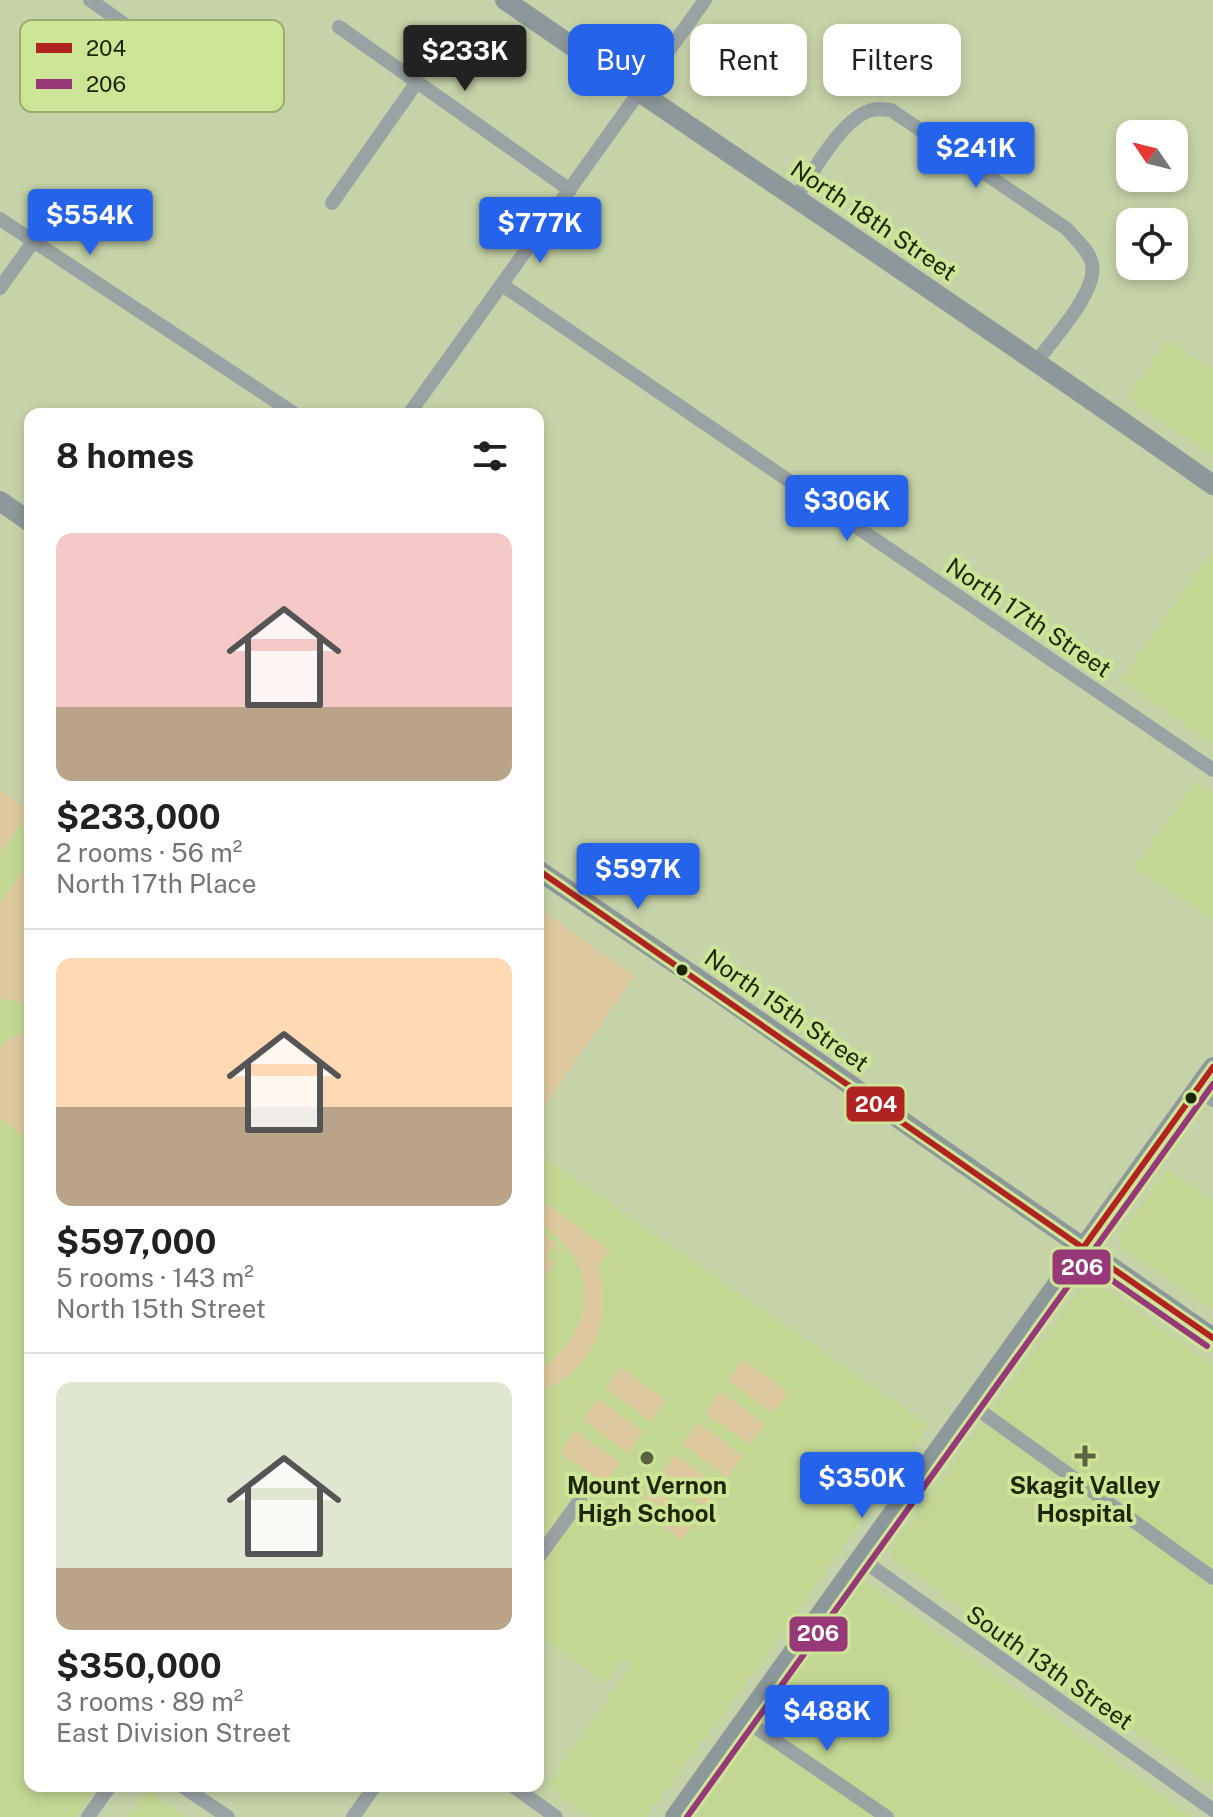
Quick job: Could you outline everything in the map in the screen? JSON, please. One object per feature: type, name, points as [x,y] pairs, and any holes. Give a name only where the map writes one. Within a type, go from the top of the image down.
[{"type":"street","points":[[90,0],[119,20]]},
{"type":"street","name":"North 18th Street","points":[[505,0],[568,43]]},
{"type":"street","points":[[674,44],[705,0]]},
{"type":"street","points":[[339,27],[570,190]]},
{"type":"street","points":[[332,203],[417,82]]},
{"type":"street","points":[[413,408],[638,96]]},
{"type":"street","name":"North 18th Street","points":[[644,96],[1037,361],[1213,485]]},
{"type":"street","points":[[795,199],[842,131],[859,116],[872,110],[891,110],[904,118],[1067,229],[1084,248],[1092,264],[1092,286],[1037,361]]},
{"type":"street","points":[[0,219],[286,408]]},
{"type":"street","points":[[0,288],[33,242]]},
{"type":"street","name":"North 17th Street","points":[[502,285],[1213,770]]},
{"type":"street","points":[[0,501],[24,518]]},
{"type":"street","name":"North 15th Street","points":[[544,874],[1213,1338]]},
{"type":"street","points":[[675,1817],[1083,1248],[1205,1094],[1213,1067]]},
{"type":"street","points":[[972,1405],[1213,1578]]},
{"type":"street","points":[[544,1550],[580,1500]]},
{"type":"street","name":"South 13th Street","points":[[861,1559],[1213,1810]]},
{"type":"street","points":[[745,1720],[887,1817]]},
{"type":"street","points":[[88,1817],[106,1792]]},
{"type":"street","points":[[191,1792],[228,1817]]},
{"type":"street","points":[[353,1817],[371,1792]]},
{"type":"street","points":[[521,1792],[556,1817]]},
{"type":"shaded area","points":[[1168,340],[1213,371],[1213,457],[1127,398]]},
{"type":"shaded area","points":[[1213,550],[1213,744],[1120,680]]},
{"type":"shaded area","points":[[1195,783],[1213,795],[1213,921],[1135,867]]},
{"type":"shaded area","points":[[0,790],[24,806],[24,819],[0,853]]},
{"type":"shaded area","points":[[24,816],[24,1792],[94,1792],[76,1817],[0,1817],[0,850]]},
{"type":"shaded area","points":[[24,869],[24,1004],[0,998],[0,903]]},
{"type":"shaded area","points":[[544,912],[635,976],[544,1106]]},
{"type":"shaded area","points":[[24,1033],[24,1137],[0,1119],[0,1048],[9,1039]]},
{"type":"shaded area","name":"Mount Vernon High School","points":[[544,1157],[929,1425],[757,1669],[646,1817],[590,1817],[546,1786],[631,1666],[622,1660],[606,1683],[544,1639]]},
{"type":"shaded area","points":[[1167,1169],[1213,1200],[1213,1311],[1122,1248],[1120,1234]]},
{"type":"shaded area","points":[[544,1202],[610,1250],[598,1266],[603,1306],[594,1342],[573,1371],[544,1389],[544,1366],[565,1347],[574,1333],[584,1302],[580,1268],[560,1239],[544,1227]]},
{"type":"shaded area","points":[[544,1234],[556,1243],[546,1257],[555,1263],[544,1278]]},
{"type":"shaded area","name":"Skagit Valley Hospital","points":[[1102,1286],[1213,1364],[1213,1787],[894,1560],[891,1549],[1080,1289]]},
{"type":"shaded area","points":[[743,1360],[788,1392],[773,1413],[728,1381]]},
{"type":"shaded area","points":[[621,1368],[666,1400],[651,1421],[606,1389]]},
{"type":"shaded area","points":[[720,1392],[765,1424],[750,1445],[705,1413]]},
{"type":"shaded area","points":[[598,1399],[643,1432],[628,1453],[583,1420]]},
{"type":"shaded area","points":[[698,1423],[742,1456],[727,1477],[683,1444]]},
{"type":"shaded area","points":[[575,1431],[620,1463],[605,1484],[560,1452]]},
{"type":"shaded area","points":[[675,1455],[720,1487],[705,1508],[660,1476]]},
{"type":"shaded area","points":[[652,1487],[697,1519],[682,1540],[637,1508]]},
{"type":"shaded area","points":[[863,1579],[1192,1817],[695,1817]]},
{"type":"shaded area","points":[[146,1792],[150,1792],[185,1817],[127,1817]]},
{"type":"transit line","name":"204","points":[[544,874],[1213,1338]]},
{"type":"transit line","name":"204","points":[[1083,1248],[1213,1067]]},
{"type":"transit line","name":"206","points":[[687,1817],[1213,1084]]},
{"type":"transit line","name":"206","points":[[1077,1256],[1207,1346]]},
{"type":"place","name":"Skagit Valley Hospital","points":[[1085,1456]]},
{"type":"place","name":"Mount Vernon High School","points":[[647,1458]]}]
